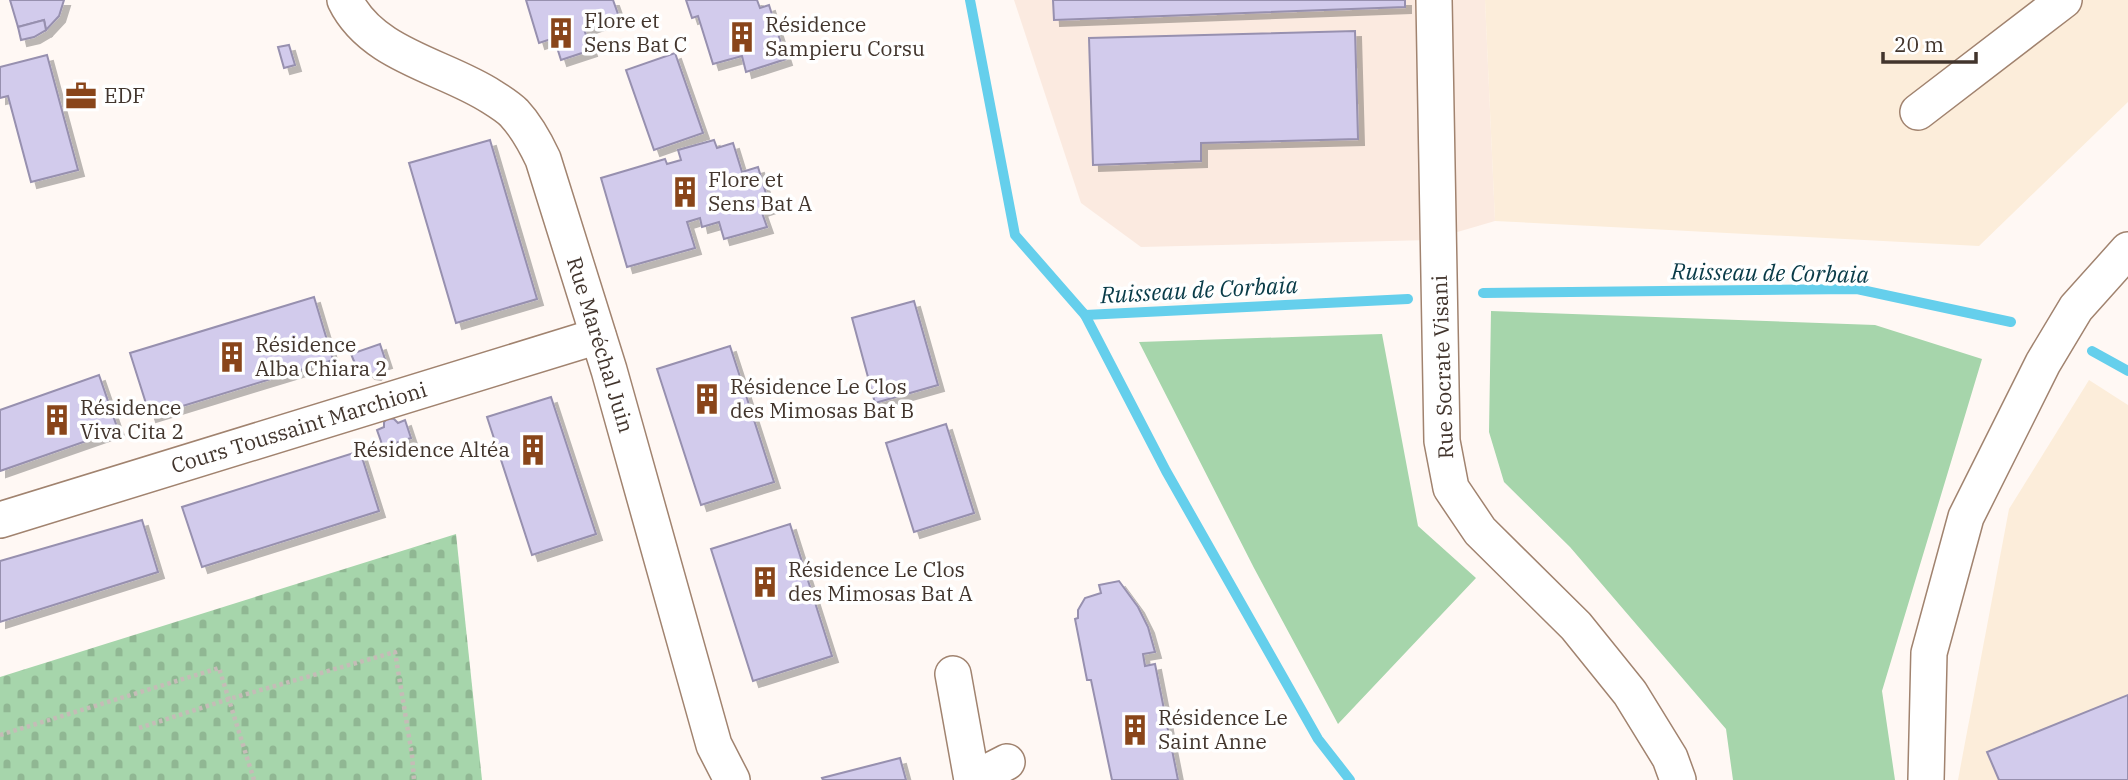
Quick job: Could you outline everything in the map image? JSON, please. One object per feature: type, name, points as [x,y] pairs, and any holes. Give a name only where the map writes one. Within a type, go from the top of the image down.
[{"type":"street","name":"Rue Maréchal Juin","points":[[345,0],[368,31],[397,50],[483,92],[513,111],[530,132],[543,159],[598,336],[714,745],[732,780]]},
{"type":"street","name":"Rue Socrate Visani","points":[[1434,0],[1442,441],[1451,488],[1480,531],[1576,626],[1630,693],[1670,758],[1678,780]]},
{"type":"street","points":[[1918,112],[2064,0]]},
{"type":"street","points":[[1926,780],[1929,653],[1966,517],[2043,363],[2076,308],[2128,250]]},
{"type":"street","name":"Cours Toussaint Marchioni","points":[[0,520],[598,336]]},
{"type":"street","points":[[953,674],[972,780],[1007,762]]},
{"type":"path","points":[[139,728],[229,699],[395,652],[414,780]]},
{"type":"path","points":[[0,735],[219,668],[254,780]]},
{"type":"shaded area","points":[[1014,0],[1485,0],[1495,221],[1430,240],[1141,247],[1081,203]]},
{"type":"shaded area","points":[[1485,0],[2128,0],[2128,102],[1979,246],[1495,221]]},
{"type":"shaded area","points":[[2089,380],[2128,405],[2128,780],[1958,780],[2009,509]]},
{"type":"green space","points":[[1491,311],[1875,325],[1982,359],[1882,691],[1895,780],[1733,780],[1726,729],[1570,547],[1504,482],[1489,432]]},
{"type":"green space","points":[[1382,334],[1418,526],[1476,578],[1338,724],[1254,568],[1139,342]]},
{"type":"green space","points":[[456,534],[482,780],[0,780],[0,677]]},
{"type":"building","points":[[10,0],[64,0],[59,16],[46,30],[44,20],[18,27]]},
{"type":"building","name":"Flore et Sens Bat C","points":[[526,0],[613,0],[619,17],[584,29],[591,50],[561,60],[554,38],[539,43]]},
{"type":"building","name":"Résidence Sampieru Corsu","points":[[686,0],[757,0],[760,8],[769,5],[786,59],[746,72],[742,56],[713,64],[698,16],[692,18]]},
{"type":"building","points":[[1053,0],[1405,0],[1405,7],[1054,20]]},
{"type":"building","points":[[44,20],[46,30],[21,40],[18,27]]},
{"type":"building","points":[[1355,31],[1358,139],[1201,143],[1201,161],[1093,165],[1089,38]]},
{"type":"building","points":[[289,45],[295,65],[284,68],[278,47]]},
{"type":"building","points":[[675,53],[703,133],[654,150],[626,70]]},
{"type":"building","points":[[47,55],[78,170],[31,182],[8,96],[0,98],[0,67]]},
{"type":"building","points":[[490,140],[537,299],[456,323],[409,163]]},
{"type":"building","name":"Flore et Sens Bat A","points":[[714,140],[717,148],[733,143],[742,172],[758,167],[770,207],[761,210],[767,227],[724,239],[719,222],[702,227],[700,218],[687,222],[695,248],[627,267],[601,178],[665,159],[667,164],[681,160],[678,150]]},
{"type":"building","name":"Résidence Alba Chiara 2","points":[[314,297],[333,360],[150,416],[130,353]]},
{"type":"building","points":[[914,301],[938,385],[875,403],[852,318]]},
{"type":"building","points":[[380,344],[386,362],[380,364],[375,374],[365,369],[358,371],[351,354]]},
{"type":"building","name":"Résidence Le Clos des Mimosas Bat B","points":[[730,346],[774,482],[701,505],[657,369]]},
{"type":"building","name":"Résidence Viva Cita 2","points":[[99,375],[118,430],[0,471],[0,410]]},
{"type":"building","name":"Résidence Altéa","points":[[551,397],[596,534],[532,555],[487,417]]},
{"type":"building","points":[[388,418],[398,423],[405,420],[411,438],[383,447],[377,430],[384,427]]},
{"type":"building","points":[[946,424],[974,513],[914,532],[886,443]]},
{"type":"building","points":[[360,451],[379,511],[202,567],[182,507]]},
{"type":"building","points":[[142,520],[158,572],[0,622],[0,561]]},
{"type":"building","name":"Résidence Le Clos des Mimosas Bat A","points":[[790,524],[832,656],[753,681],[711,549]]},
{"type":"building","name":"Résidence Le Saint Anne","points":[[1119,581],[1138,607],[1148,627],[1155,652],[1143,654],[1145,666],[1155,664],[1178,780],[1112,780],[1075,619],[1078,618],[1078,610],[1085,598],[1101,593],[1099,585]]},
{"type":"building","points":[[2128,695],[2128,780],[1999,780],[1987,752]]},
{"type":"building","points":[[900,758],[906,780],[822,778]]},
{"type":"waterway","name":"Ruisseau de Corbaia","points":[[970,0],[1015,235],[1085,315],[1408,299]]},
{"type":"waterway","name":"Ruisseau de Corbaia","points":[[1483,293],[1857,289],[2011,322]]},
{"type":"waterway","points":[[1085,315],[1166,471],[1318,739],[1350,780]]},
{"type":"waterway","name":"Ruisseau de Corbaia","points":[[2092,351],[2128,371]]},
{"type":"place","name":"Flore et Sens Bat C","points":[[561,33]]},
{"type":"place","name":"Résidence Sampieru Corsu","points":[[742,37]]},
{"type":"place","name":"EDF","points":[[81,96]]},
{"type":"place","name":"Flore et Sens Bat A","points":[[685,192]]},
{"type":"place","name":"Résidence Alba Chiara 2","points":[[232,357]]},
{"type":"place","name":"Résidence Le Clos des Mimosas Bat B","points":[[707,399]]},
{"type":"place","name":"Résidence Viva Cita 2","points":[[57,420]]},
{"type":"place","name":"Résidence Altéa","points":[[533,450]]},
{"type":"place","name":"Résidence Le Clos des Mimosas Bat A","points":[[765,582]]},
{"type":"place","name":"Résidence Le Saint Anne","points":[[1135,730]]}]
